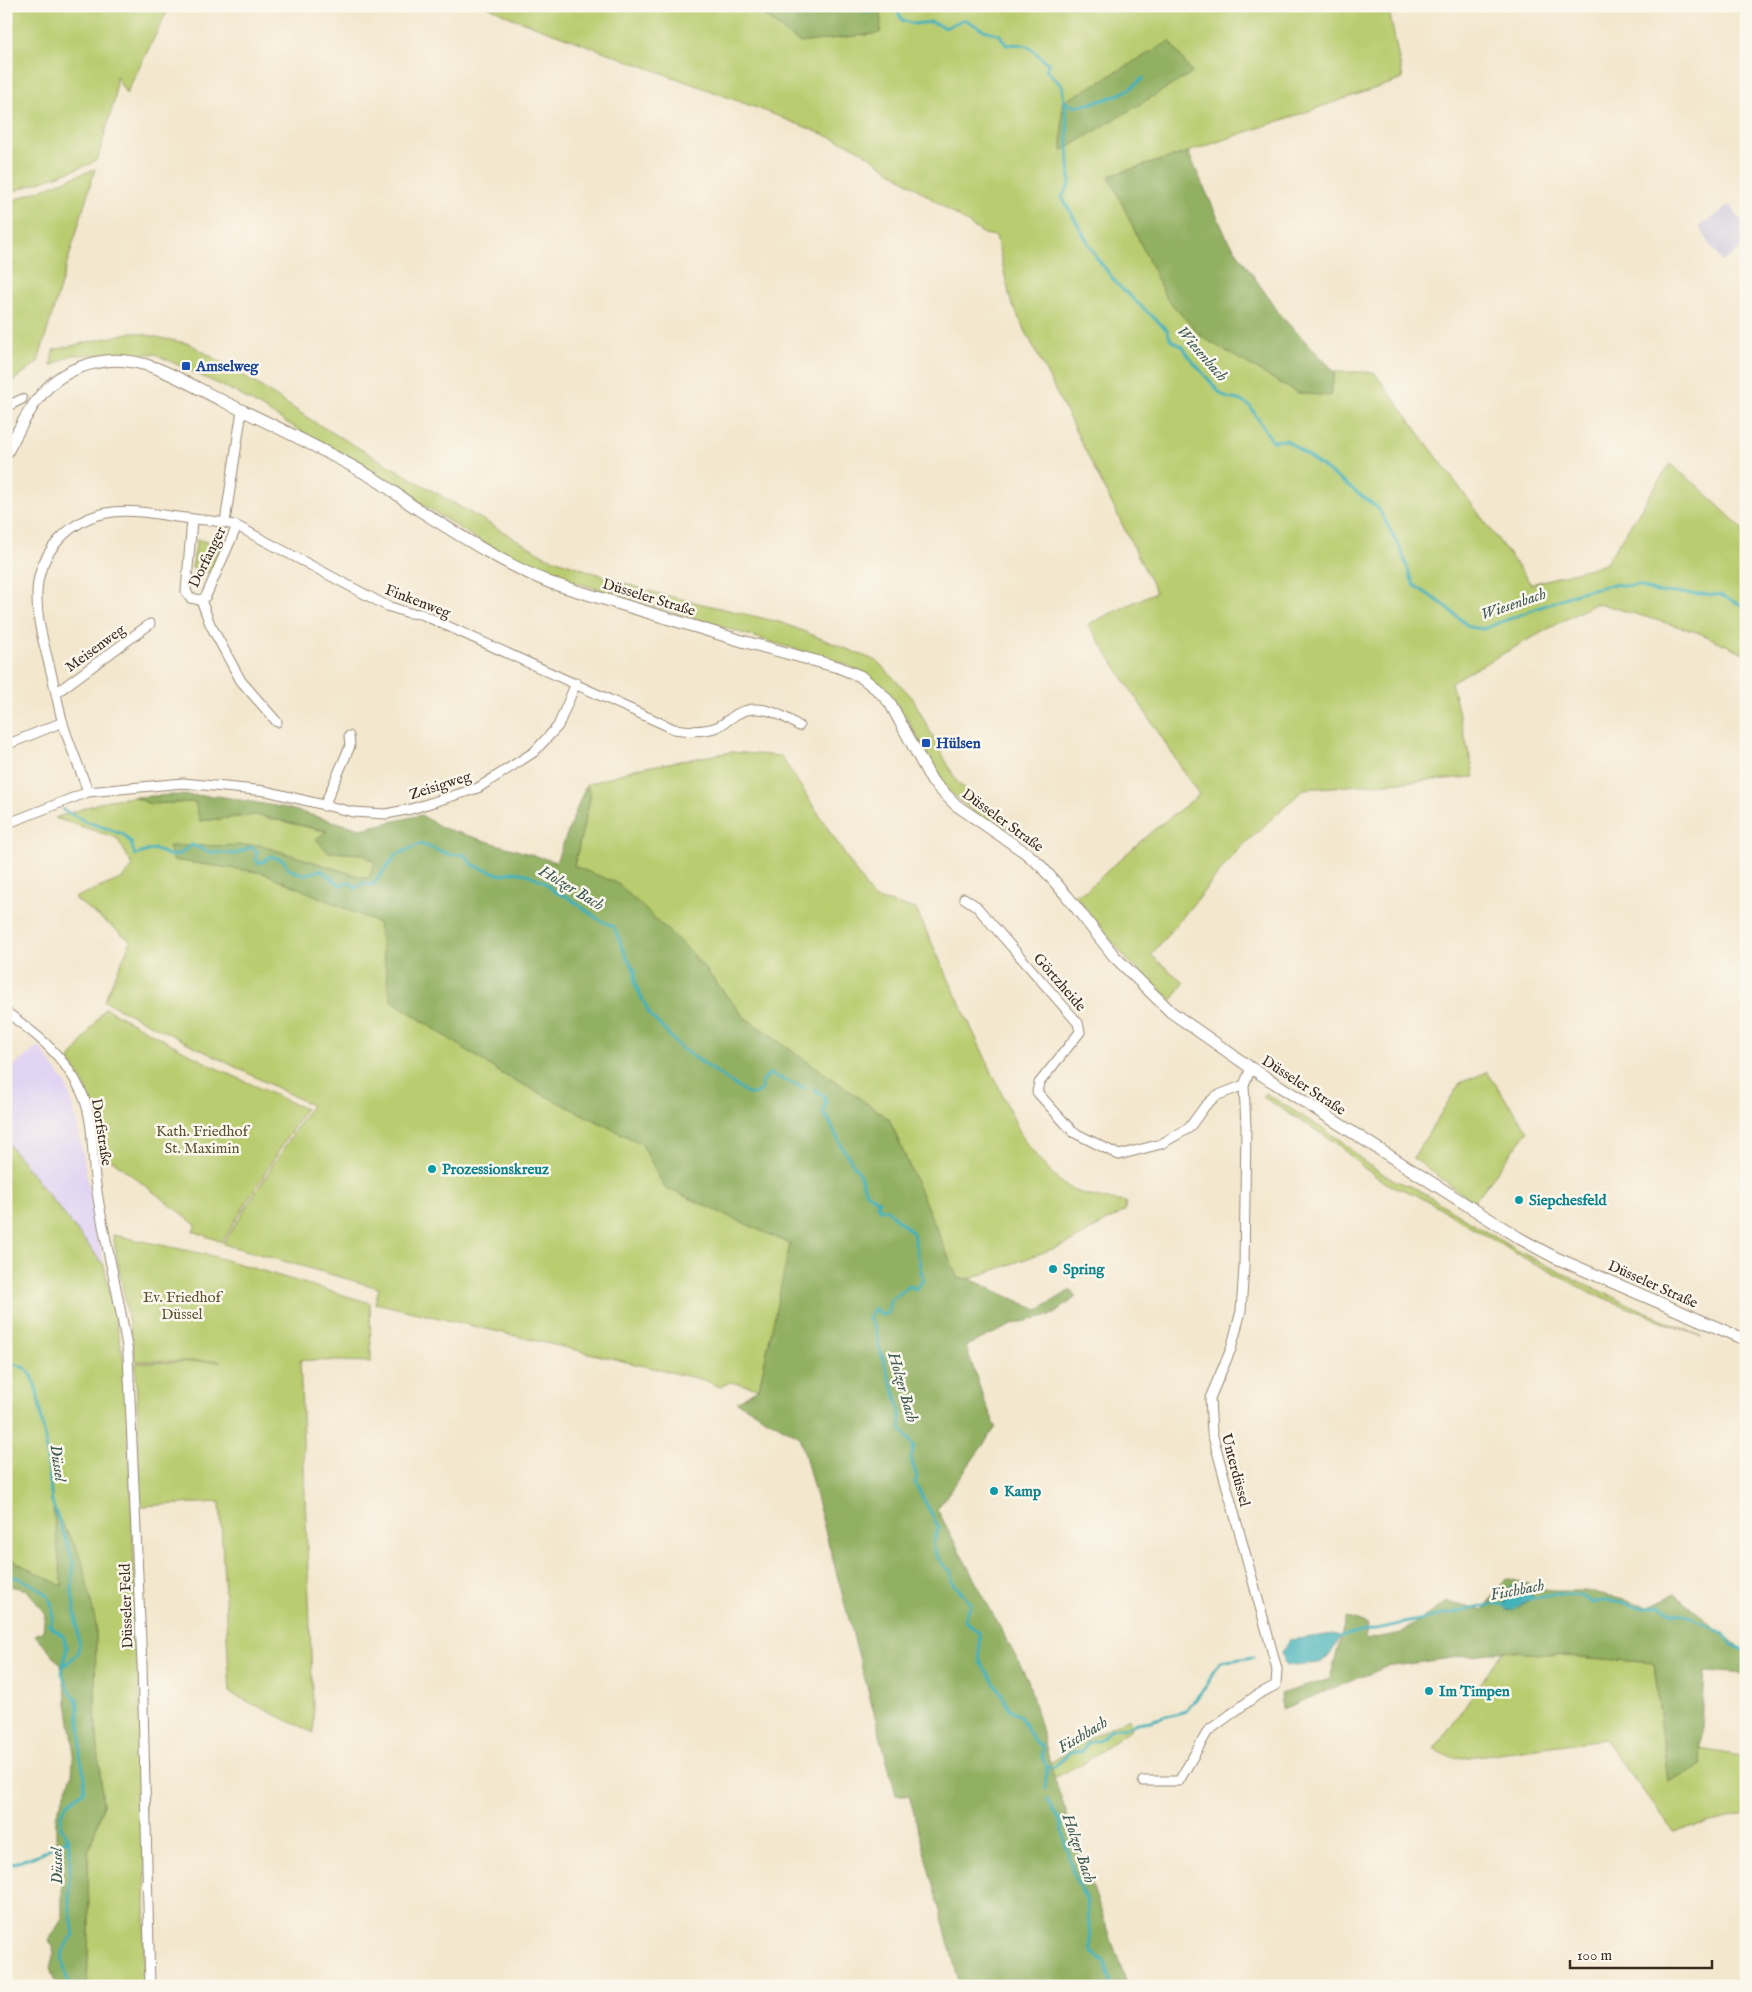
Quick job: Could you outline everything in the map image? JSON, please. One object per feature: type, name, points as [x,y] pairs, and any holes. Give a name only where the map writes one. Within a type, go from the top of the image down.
[{"type":"main road","name":"Düsseler Straße","points":[[6,454],[38,396],[51,384],[74,370],[106,361],[131,361],[146,365],[242,410],[374,478],[418,509],[502,561],[551,584],[742,641],[838,667],[860,676],[880,692],[890,704],[932,781],[956,805],[1026,853],[1040,865],[1068,896],[1114,956],[1145,989],[1171,1012],[1251,1068],[1519,1238],[1554,1257],[1746,1340]]},
{"type":"street","points":[[6,407],[22,399]]},
{"type":"street","points":[[225,522],[242,410]]},
{"type":"street","name":"Finkenweg","points":[[88,792],[63,722],[42,632],[37,597],[40,572],[52,547],[74,526],[105,513],[140,512],[192,520],[225,522],[237,526],[387,606],[409,614],[422,614],[674,729],[692,731],[717,727],[739,713],[759,709],[780,714],[799,726]]},
{"type":"street","name":"Dorfanger","points":[[192,520],[186,591],[190,598],[201,600],[206,596],[237,526]]},
{"type":"street","points":[[201,600],[210,624],[241,681],[277,722]]},
{"type":"street","name":"Meisenweg","points":[[56,692],[150,624]]},
{"type":"street","name":"Zeisigweg","points":[[88,792],[183,783],[266,791],[353,812],[386,814],[411,809],[478,788],[534,752],[558,726],[576,683]]},
{"type":"street","points":[[6,745],[63,722]]},
{"type":"street","points":[[324,806],[350,746],[350,736]]},
{"type":"street","points":[[6,824],[88,792]]},
{"type":"street","name":"Görtzheide","points":[[964,898],[976,906],[1078,1023],[1080,1032],[1039,1083],[1037,1092],[1073,1132],[1119,1155],[1161,1144],[1188,1128],[1204,1106],[1216,1096],[1244,1085]]},
{"type":"street","name":"Dorfstraße","points":[[6,1012],[54,1049],[68,1068],[81,1092],[89,1119],[96,1185],[104,1228]]},
{"type":"street","points":[[1244,1085],[1251,1068]]},
{"type":"street","name":"Unterdüssel","points":[[1142,1781],[1179,1781],[1208,1731],[1257,1695],[1276,1685],[1277,1669],[1268,1632],[1212,1433],[1210,1398],[1231,1349],[1241,1311],[1244,1267],[1246,1127],[1244,1085]]},
{"type":"street","name":"Düsseler Feld","points":[[104,1228],[128,1354],[142,1664],[150,1986]]},
{"type":"shaded area","points":[[1730,205],[1746,228],[1746,246],[1722,262],[1699,227]]},
{"type":"shaded area","points":[[39,1046],[67,1086],[76,1119],[104,1265],[6,1141],[6,1072]]},
{"type":"green space","points":[[6,6],[170,6],[126,94],[116,76],[115,98],[98,158],[90,164],[6,194]]},
{"type":"green space","points":[[488,6],[751,6],[800,43],[882,9],[880,6],[1388,6],[1403,79],[1188,152],[1109,176],[1330,396],[1335,372],[1374,372],[1531,584],[1605,564],[1670,464],[1699,487],[1746,532],[1746,654],[1697,632],[1608,606],[1594,604],[1451,682],[1475,777],[1304,789],[1238,850],[1151,955],[1184,983],[1172,1000],[1128,961],[1074,894],[1085,891],[1151,832],[1199,795],[1088,624],[1156,592],[1011,302],[996,236],[984,234],[855,147],[765,111],[510,17]]},
{"type":"green space","points":[[751,6],[880,6],[882,8],[880,33],[800,43]]},
{"type":"green space","points":[[1170,41],[1192,73],[1062,151],[1062,103]]},
{"type":"green space","points":[[1188,152],[1226,236],[1281,316],[1335,372],[1330,396],[1297,393],[1202,337],[1166,298],[1109,176]]},
{"type":"green space","points":[[95,169],[38,362],[13,381],[6,383],[6,203]]},
{"type":"green space","points":[[133,332],[190,344],[243,375],[316,423],[545,556],[648,591],[783,623],[877,661],[912,697],[957,782],[1009,826],[997,828],[972,811],[948,790],[889,692],[871,677],[847,665],[538,571],[481,542],[405,493],[237,393],[155,354],[72,355],[51,366],[53,350]]},
{"type":"green space","points":[[197,539],[221,547],[210,573],[192,568]]},
{"type":"green space","points":[[731,752],[781,756],[873,898],[916,909],[1023,1139],[1048,1170],[1065,1185],[1087,1195],[1126,1202],[1125,1211],[1069,1243],[970,1279],[958,1279],[889,1119],[744,1017],[691,952],[574,866],[591,795],[586,785],[635,769]]},
{"type":"green space","points":[[586,785],[591,795],[574,866],[617,883],[691,952],[744,1017],[889,1119],[958,1279],[970,1279],[1038,1310],[1071,1290],[1076,1297],[1054,1314],[1014,1324],[966,1346],[984,1400],[996,1427],[937,1509],[1028,1680],[1054,1778],[1126,1981],[1131,1986],[960,1986],[909,1795],[896,1795],[800,1437],[737,1402],[759,1388],[790,1244],[664,1187],[642,1144],[504,1075],[391,1000],[378,923],[264,873],[173,860],[169,846],[259,845],[368,879],[375,863],[363,854],[328,852],[316,839],[327,831],[256,815],[200,821],[195,802],[150,804],[134,797],[171,795],[218,796],[286,808],[361,829],[421,815],[443,828],[556,862]]},
{"type":"green space","points":[[134,797],[150,804],[195,802],[200,821],[256,815],[328,832],[328,852],[364,854],[376,863],[368,879],[259,845],[174,860],[264,873],[378,923],[391,1000],[504,1075],[642,1144],[664,1187],[791,1244],[759,1388],[730,1382],[720,1387],[704,1380],[375,1303],[379,1288],[223,1244],[311,1105],[104,1001],[131,941],[74,898],[123,878],[133,866],[117,838],[55,818],[108,800]]},
{"type":"green space","name":"Kath. Friedhof St. Maximin","points":[[105,1008],[212,1066],[305,1109],[222,1242],[193,1231],[196,1225],[103,1153],[88,1093],[69,1061]]},
{"type":"green space","points":[[1487,1072],[1528,1131],[1474,1202],[1413,1158],[1460,1083]]},
{"type":"green space","points":[[1265,1093],[1339,1139],[1367,1164],[1392,1179],[1417,1189],[1516,1250],[1589,1286],[1702,1337],[1589,1292],[1515,1253],[1415,1194],[1389,1185],[1364,1168],[1336,1143],[1263,1097]]},
{"type":"green space","points":[[6,1141],[104,1265],[126,1370],[146,1845],[144,1986],[87,1986],[89,1928],[88,1854],[103,1805],[95,1713],[96,1625],[54,1510],[62,1586],[6,1557]]},
{"type":"green space","name":"Ev. Friedhof Düssel","points":[[113,1235],[209,1255],[370,1303],[371,1362],[300,1360],[314,1733],[230,1693],[220,1502],[140,1506],[136,1363],[221,1361],[136,1361]]},
{"type":"green space","points":[[53,1509],[81,1556],[96,1625],[95,1713],[103,1805],[88,1854],[89,1928],[87,1986],[56,1986],[50,1968],[54,1952],[49,1940],[62,1919],[62,1866],[56,1837],[56,1816],[72,1775],[74,1747],[61,1665],[35,1635],[43,1631],[45,1614],[27,1590],[6,1585],[6,1557],[62,1586]]},
{"type":"green space","points":[[1506,1578],[1552,1591],[1585,1591],[1649,1606],[1675,1594],[1746,1653],[1746,1674],[1705,1671],[1700,1766],[1668,1782],[1654,1663],[1503,1651],[1386,1667],[1282,1709],[1280,1694],[1330,1679],[1346,1617],[1368,1625],[1366,1640],[1401,1633],[1447,1602],[1483,1611]]},
{"type":"green space","points":[[1503,1651],[1654,1663],[1668,1782],[1699,1766],[1701,1749],[1746,1757],[1746,1814],[1673,1831],[1604,1739],[1454,1759],[1434,1750]]},
{"type":"green space","points":[[1129,1718],[1132,1728],[1089,1760],[1054,1778],[1050,1763],[1095,1735]]},
{"type":"water","points":[[1517,1585],[1532,1593],[1533,1598],[1513,1610],[1508,1610],[1504,1606],[1506,1594],[1511,1586]]},
{"type":"water","points":[[1333,1634],[1340,1636],[1325,1660],[1314,1664],[1288,1666],[1285,1664],[1282,1652],[1289,1640]]},
{"type":"waterway","name":"Wiesenbach","points":[[860,6],[862,10],[873,12],[884,6]]},
{"type":"waterway","name":"Wiesenbach","points":[[895,6],[902,20],[914,24],[932,22],[945,28],[964,19],[984,30],[1000,35],[1006,45],[1015,44],[1031,48],[1049,64],[1046,70],[1062,86],[1067,122],[1070,184],[1062,197],[1097,258],[1117,284],[1167,330],[1171,340],[1183,347],[1220,393],[1227,398],[1239,400],[1250,406],[1272,441],[1286,440],[1378,508],[1400,548],[1414,585],[1444,605],[1469,627],[1483,629],[1580,592],[1614,584],[1625,586],[1637,585],[1657,592],[1720,595],[1746,607]]},
{"type":"waterway","points":[[1063,101],[1075,107],[1103,100],[1128,90],[1143,78]]},
{"type":"waterway","name":"Holzer Bach","points":[[63,810],[85,821],[123,834],[131,843],[135,855],[154,849],[171,856],[180,854],[192,845],[209,852],[236,854],[251,847],[257,851],[256,859],[258,863],[265,861],[270,856],[283,860],[289,869],[304,875],[321,870],[340,885],[349,882],[356,888],[363,883],[373,885],[396,855],[421,844],[448,854],[465,855],[473,865],[501,875],[512,872],[527,874],[543,881],[555,892],[568,897],[598,919],[614,927],[625,954],[635,971],[635,984],[650,1015],[681,1048],[748,1094],[756,1094],[762,1089],[762,1082],[769,1074],[805,1088]]},
{"type":"waterway","name":"Holzer Bach","points":[[814,1089],[824,1096],[826,1103],[823,1113],[859,1173],[866,1193],[879,1201],[877,1204],[882,1210],[887,1209],[913,1233],[923,1280],[916,1289],[909,1286],[890,1301],[888,1313],[882,1315],[874,1308],[869,1318],[877,1334],[879,1347],[900,1409],[901,1428],[914,1446],[911,1459],[917,1477],[915,1483],[939,1528],[934,1540],[934,1549],[944,1566],[951,1571],[952,1581],[971,1604],[964,1620],[979,1633],[980,1662],[1010,1709],[1020,1716],[1034,1741],[1042,1746],[1042,1757],[1047,1767],[1045,1789]]},
{"type":"waterway","name":"Düssel","points":[[6,1361],[25,1368],[32,1376],[37,1391],[46,1446],[52,1502],[73,1564],[72,1590],[79,1642],[78,1654],[65,1665]]},
{"type":"waterway","name":"Düssel","points":[[6,1575],[32,1585],[48,1596],[53,1609],[49,1625],[63,1636],[67,1647],[62,1673],[68,1688],[77,1700],[81,1735],[80,1754],[85,1778],[83,1792],[68,1803],[61,1814],[61,1827],[68,1839],[70,1853],[69,1903],[74,1935],[64,1948],[62,1959],[68,1986]]},
{"type":"waterway","name":"Fischbach","points":[[1530,1599],[1558,1594],[1582,1596],[1592,1603],[1609,1601],[1643,1607],[1660,1605],[1672,1613],[1684,1614],[1724,1633],[1732,1645],[1746,1651]]},
{"type":"waterway","name":"Fischbach","points":[[1338,1637],[1495,1604],[1507,1605]]},
{"type":"waterway","name":"Fischbach","points":[[1047,1767],[1054,1767],[1070,1753],[1081,1752],[1088,1743],[1099,1740],[1112,1729],[1127,1727],[1186,1711],[1207,1685],[1213,1672],[1221,1662],[1253,1657]]},
{"type":"waterway","name":"Holzer Bach","points":[[1047,1800],[1060,1821],[1074,1876],[1087,1901],[1091,1952],[1105,1962],[1112,1986]]},
{"type":"waterway","points":[[6,1866],[35,1856],[68,1839]]},
{"type":"place","name":"Amselweg","points":[[186,366]]},
{"type":"place","name":"Hülsen","points":[[926,743]]},
{"type":"place","name":"Prozessionskreuz","points":[[432,1169]]},
{"type":"place","name":"Siepchesfeld","points":[[1519,1200]]},
{"type":"place","name":"Spring","points":[[1053,1269]]},
{"type":"place","name":"Kamp","points":[[994,1491]]},
{"type":"place","name":"Im Timpen","points":[[1429,1691]]}]
